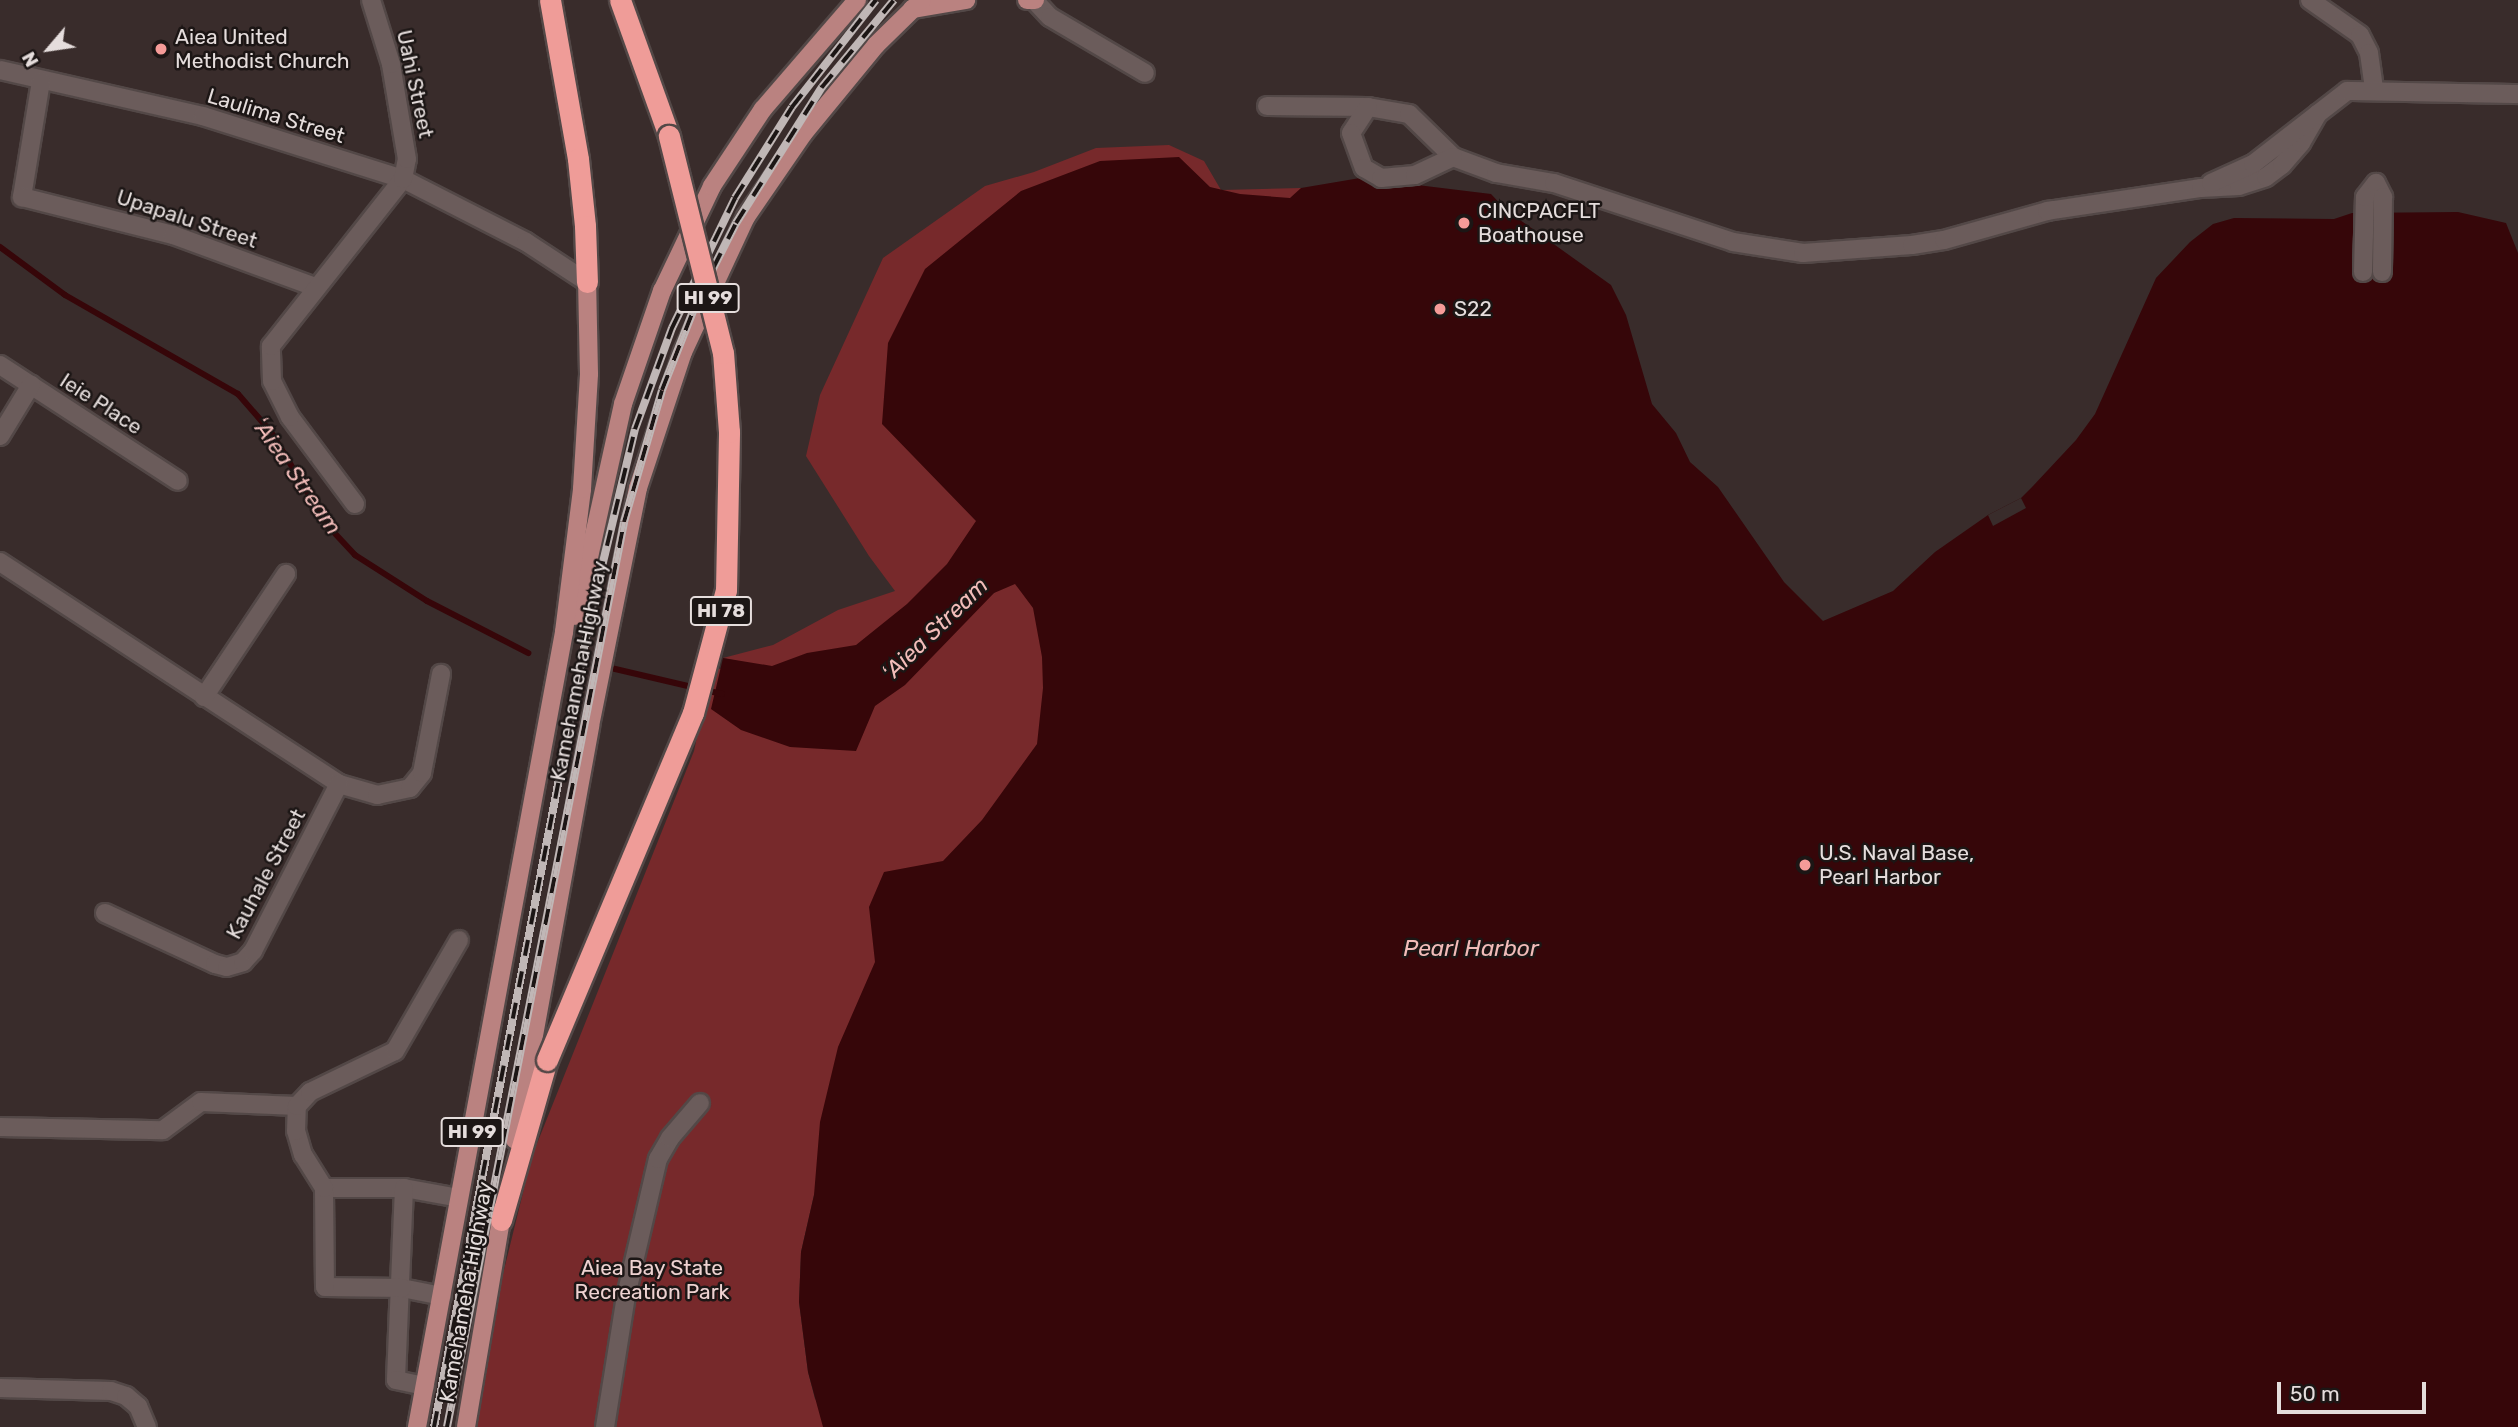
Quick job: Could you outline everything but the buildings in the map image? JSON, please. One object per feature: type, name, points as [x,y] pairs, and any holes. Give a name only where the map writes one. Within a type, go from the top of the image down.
[{"type":"highway","points":[[550,0],[578,159],[587,282]]},
{"type":"highway","name":"HI 78","points":[[501,1220],[547,1060],[693,713],[726,590],[729,432],[723,354],[669,136],[620,0]]},
{"type":"main road","name":"Kamehameha Highway","points":[[417,1427],[546,734],[623,404],[662,291],[712,186],[763,109],[857,0]]},
{"type":"main road","points":[[917,5],[966,0]]},
{"type":"main road","name":"Kamehameha Highway","points":[[466,1427],[590,726],[638,488],[683,352],[746,217],[803,134],[876,45],[917,5]]},
{"type":"main road","name":"Kamehameha Highway","points":[[568,634],[583,476],[589,374],[587,282]]},
{"type":"street","name":"Uahi Street","points":[[371,0],[391,64],[407,159],[403,178]]},
{"type":"street","points":[[1033,0],[1049,17],[1145,73]]},
{"type":"street","points":[[2310,0],[2360,35],[2369,53],[2374,90]]},
{"type":"street","name":"Laulima Street","points":[[0,70],[203,116],[403,178],[529,236],[587,282]]},
{"type":"street","name":"Upapalu Street","points":[[41,81],[22,197],[173,235],[315,287]]},
{"type":"street","points":[[1267,106],[1368,107],[1409,114],[1453,157],[1496,173],[1554,183],[1733,242],[1802,253],[1894,248],[1944,240],[2047,211],[2201,188],[2253,164],[2347,92],[2374,90],[2518,94]]},
{"type":"street","points":[[1368,107],[1351,133],[1364,168],[1381,178],[1415,174],[1453,157]]},
{"type":"street","points":[[355,504],[290,417],[272,381],[271,346],[403,178]]},
{"type":"street","points":[[2363,272],[2365,197],[2376,183],[2383,197],[2382,272]]},
{"type":"street","name":"Ieie Place","points":[[0,365],[178,481]]},
{"type":"street","points":[[0,436],[31,385]]},
{"type":"street","points":[[0,562],[339,784],[377,795],[410,788],[422,773],[441,674]]},
{"type":"street","points":[[204,697],[286,574]]},
{"type":"street","name":"Kauhale Street","points":[[105,913],[215,964],[227,967],[243,962],[253,951],[339,784]]},
{"type":"street","points":[[442,1296],[402,1287],[325,1287],[324,1188],[303,1155],[296,1131],[297,1106],[310,1092],[395,1051],[459,940]]},
{"type":"street","points":[[0,1127],[163,1130],[201,1102],[297,1106]]},
{"type":"street","points":[[605,1427],[626,1296],[658,1159],[670,1138],[700,1103]]},
{"type":"street","points":[[324,1188],[404,1188],[459,1198]]},
{"type":"street","points":[[404,1188],[402,1287],[396,1380],[425,1386]]},
{"type":"street","points":[[0,1388],[111,1391],[126,1396],[138,1406],[147,1427]]},
{"type":"green space","points":[[1169,145],[1204,161],[1221,190],[1301,188],[1313,199],[997,496],[968,558],[822,678],[723,658],[773,645],[838,610],[895,591],[869,556],[806,456],[820,395],[883,258],[985,186],[1034,172],[1096,148]]},
{"type":"green space","name":"Aiea Bay State Recreation Park","points":[[1034,559],[1051,734],[882,1009],[814,1195],[801,1252],[799,1302],[808,1372],[815,1399],[853,1427],[475,1427],[502,1278],[532,1156],[694,751],[712,666],[726,671],[773,728],[994,593]]},
{"type":"water","name":"Pearl Harbor","points":[[1179,157],[1210,187],[1240,194],[1290,198],[1301,188],[1360,178],[1491,194],[1506,210],[1611,285],[1626,315],[1652,404],[1676,433],[1690,462],[1718,487],[1784,582],[1823,621],[1893,591],[1935,552],[1988,515],[2021,498],[2033,486],[2076,440],[2095,414],[2156,278],[2190,242],[2213,224],[2234,218],[2334,219],[2352,213],[2458,212],[2506,223],[2518,253],[2518,1427],[823,1427],[808,1372],[799,1302],[801,1252],[814,1195],[820,1122],[838,1047],[875,962],[869,907],[884,872],[943,861],[982,820],[1037,744],[1043,688],[1042,657],[1033,608],[1015,584],[994,593],[905,685],[875,706],[856,751],[790,747],[741,730],[711,709],[723,658],[772,666],[807,653],[856,645],[907,604],[947,564],[976,521],[882,424],[888,343],[925,269],[1021,191],[1100,161]]},
{"type":"pier","points":[[2021,498],[2026,508],[1993,526],[1988,515]]},
{"type":"waterway","name":"ʻAiea Stream","points":[[0,247],[65,295],[238,394],[271,432],[328,526],[355,555],[427,601],[528,653]]},
{"type":"waterway","name":"ʻAiea Stream","points":[[611,668],[722,694]]},
{"type":"railway","points":[[434,1427],[592,608],[635,429],[672,328],[735,198],[792,107],[876,0]]},
{"type":"railway","points":[[447,1427],[624,522],[662,390],[699,296],[736,223],[822,87],[894,0]]},
{"type":"place","name":"Aiea United Methodist Church","points":[[161,49]]},
{"type":"place","name":"CINCPACFLT Boathouse","points":[[1464,223]]},
{"type":"place","name":"S22","points":[[1440,309]]},
{"type":"place","name":"U.S. Naval Base, Pearl Harbor","points":[[1805,865]]}]
